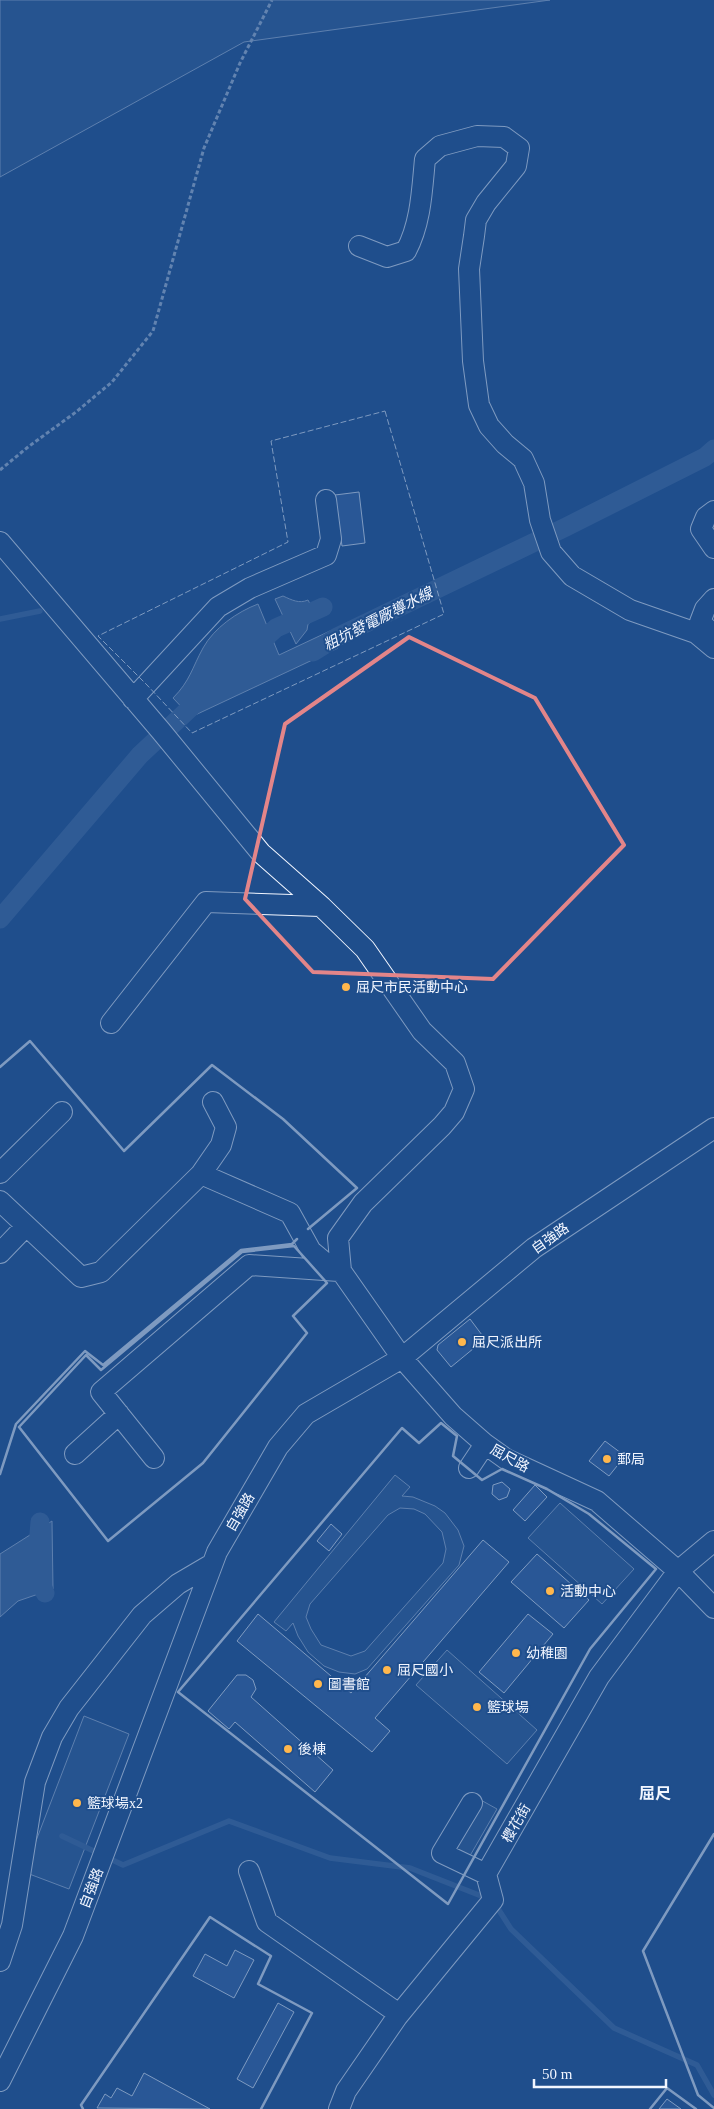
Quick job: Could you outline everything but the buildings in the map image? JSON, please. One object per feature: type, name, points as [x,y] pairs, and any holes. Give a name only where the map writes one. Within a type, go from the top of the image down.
[{"type":"street","points":[[358,246],[387,257],[406,251],[412,239],[420,209],[425,159],[440,146],[477,136],[504,138],[519,148],[516,166],[486,203],[476,220],[469,269],[473,361],[479,405],[489,426],[523,460],[534,482],[540,520],[551,552],[572,576],[630,610],[696,633],[714,648]]},
{"type":"street","points":[[133,699],[218,607],[250,588],[326,555],[331,539],[326,500]]},
{"type":"street","points":[[714,511],[706,517],[701,529],[714,548]]},
{"type":"street","points":[[0,542],[261,853],[321,906],[365,949],[422,1031],[454,1063],[464,1089],[454,1112],[442,1126],[363,1202],[338,1238],[338,1271]]},
{"type":"street","points":[[714,599],[705,609],[700,622],[714,635]]},
{"type":"street","points":[[111,1023],[206,902],[321,906]]},
{"type":"street","points":[[0,1201],[81,1277],[101,1272],[201,1174],[221,1145],[226,1127],[213,1102]]},
{"type":"street","points":[[0,1173],[62,1112]]},
{"type":"street","name":"自強路","points":[[0,2081],[72,1936],[217,1552],[278,1446],[306,1414],[402,1358],[534,1248],[714,1128]]},
{"type":"street","points":[[201,1174],[290,1212],[311,1251],[338,1271]]},
{"type":"street","points":[[0,1253],[26,1226]]},
{"type":"street","points":[[154,1458],[101,1392],[248,1265],[338,1271]]},
{"type":"street","name":"屈尺路","points":[[338,1271],[402,1358],[453,1416],[485,1444],[506,1459],[597,1501],[678,1571],[714,1608]]},
{"type":"street","points":[[75,1454],[119,1414]]},
{"type":"street","points":[[469,1468],[485,1444]]},
{"type":"street","name":"櫻花街","points":[[486,1874],[599,1677],[678,1571],[714,1541]]},
{"type":"street","points":[[0,1961],[12,1925],[35,1782],[52,1738],[68,1708],[142,1615],[178,1584],[212,1564]]},
{"type":"street","points":[[339,2109],[346,2091],[398,2014],[493,1900],[486,1874],[442,1853],[472,1803]]},
{"type":"street","points":[[249,1871],[267,1922],[398,2014]]},
{"type":"path","points":[[0,470],[112,382],[153,331],[204,148],[240,63],[272,0]]},
{"type":"highlighted area","points":[[409,637],[535,698],[624,845],[493,979],[313,972],[245,899],[285,724]]},
{"type":"shaded area","points":[[0,0],[550,0],[244,42],[0,177]]},
{"type":"shaded area","points":[[283,596],[299,602],[308,600],[317,617],[308,624],[307,630],[296,644],[275,599]]},
{"type":"shaded area","points":[[258,604],[279,655],[330,631],[338,648],[191,717],[173,698],[187,680],[203,648],[213,634],[234,616]]},
{"type":"shaded area","points":[[395,1475],[410,1487],[402,1496],[413,1497],[435,1506],[445,1513],[458,1530],[464,1546],[459,1565],[367,1669],[355,1674],[339,1672],[324,1666],[308,1652],[298,1636],[293,1623],[286,1631],[274,1622]],"holes":[[[400,1508],[414,1509],[425,1514],[442,1532],[446,1549],[443,1563],[365,1651],[351,1656],[321,1645],[306,1617],[310,1604],[388,1515]]]},
{"type":"shaded area","points":[[560,1503],[634,1569],[602,1604],[528,1538]]},
{"type":"shaded area","points":[[52,1521],[53,1589],[18,1601],[0,1617],[0,1554]]},
{"type":"shaded area","name":"籃球場","points":[[447,1650],[537,1730],[507,1764],[416,1685]]},
{"type":"shaded area","name":"籃球場x2","points":[[84,1716],[129,1734],[69,1889],[24,1872]]},
{"type":"shaded area","points":[[470,1794],[497,1809],[460,1873],[433,1858]]},
{"type":"waterway","name":"粗坑發電廠導水線","points":[[313,652],[337,637],[566,527],[705,457],[714,449]]},
{"type":"waterway","points":[[252,650],[276,628],[323,607]]},
{"type":"waterway","points":[[0,619],[40,611]]},
{"type":"waterway","name":"粗坑發電廠導水線","points":[[0,919],[140,755],[204,695]]},
{"type":"waterway","points":[[40,1522],[36,1571],[45,1593]]},
{"type":"waterway","points":[[62,1836],[123,1865],[229,1821],[330,1858],[410,1868],[489,1899]]},
{"type":"waterway","points":[[495,1904],[511,1929],[614,2028],[697,2065],[714,2095]]},
{"type":"fence","points":[[385,411],[444,614],[192,733],[98,636],[288,542],[271,441],[385,411]]},
{"type":"wall","points":[[0,1067],[30,1041],[124,1151],[212,1065],[283,1119],[357,1188],[308,1229]]},
{"type":"wall","points":[[0,1474],[16,1424],[85,1351],[103,1365],[241,1250],[292,1244],[297,1239]]},
{"type":"wall","points":[[294,1246],[327,1283],[293,1316],[307,1333],[203,1463],[108,1541],[19,1427],[86,1355],[101,1370],[242,1252],[294,1246]]},
{"type":"wall","points":[[441,1423],[457,1436],[453,1456],[482,1480],[502,1469],[547,1489],[589,1514],[656,1569],[590,1649],[448,1904],[178,1692],[402,1428],[419,1443],[441,1423]]},
{"type":"wall","points":[[714,1834],[643,1951],[698,2095],[714,2108]]},
{"type":"wall","points":[[83,2109],[81,2105],[210,1917],[271,1956],[258,1984],[312,2013],[261,2109]]},
{"type":"wall","points":[[650,2109],[667,2088],[696,2109]]},
{"type":"place","name":"屈尺市民活動中心","points":[[346,987]]},
{"type":"place","name":"屈尺派出所","points":[[462,1342]]},
{"type":"place","name":"郵局","points":[[607,1459]]},
{"type":"place","name":"活動中心","points":[[550,1591]]},
{"type":"place","name":"幼稚園","points":[[516,1653]]},
{"type":"place","name":"屈尺國小","points":[[387,1670]]},
{"type":"place","name":"圖書館","points":[[318,1684]]},
{"type":"place","name":"籃球場","points":[[477,1707]]},
{"type":"place","name":"後棟","points":[[288,1749]]},
{"type":"place","name":"籃球場x2","points":[[77,1803]]},
{"type":"district","name":"屈尺","points":[[655,1793]]}]
